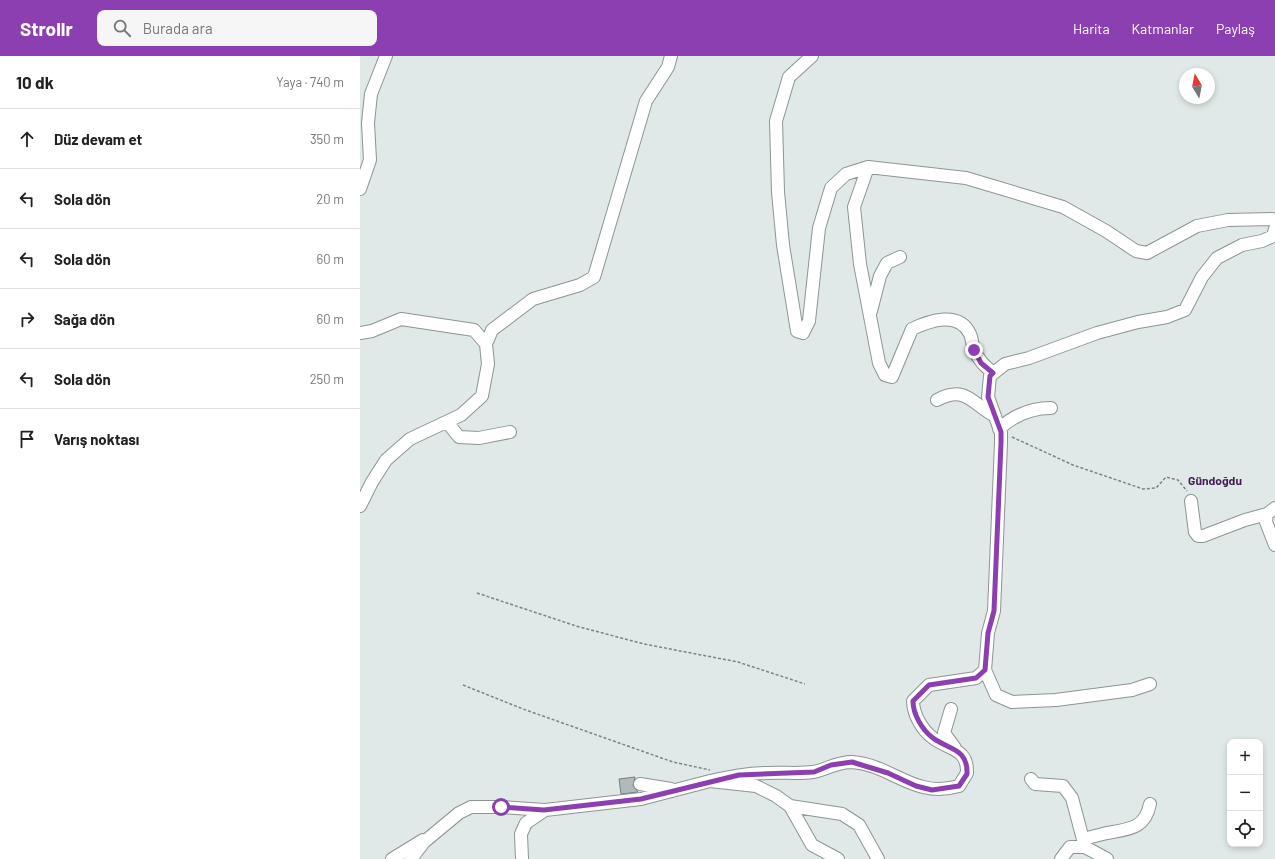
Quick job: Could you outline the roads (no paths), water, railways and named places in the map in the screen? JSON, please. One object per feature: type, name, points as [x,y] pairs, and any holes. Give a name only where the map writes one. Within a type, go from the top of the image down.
[{"type":"street","points":[[360,189],[370,160],[368,124],[371,94],[386,56]]},
{"type":"street","points":[[360,506],[372,482],[386,460],[410,439],[461,416],[482,396],[488,364],[486,344],[492,330],[533,299],[580,286],[594,277],[646,101],[668,67],[671,56]]},
{"type":"street","points":[[812,56],[789,77],[776,121],[778,192],[783,245],[797,331],[802,333],[809,321],[819,228],[831,188],[846,174],[868,167],[966,178],[1063,207],[1106,231],[1136,251],[1147,253],[1197,226],[1228,220],[1272,219],[1275,222]]},
{"type":"street","points":[[868,167],[854,207],[860,264],[878,363],[885,375],[892,377],[912,329],[925,323],[946,319],[960,321],[970,333],[974,350],[981,363],[993,373]]},
{"type":"street","points":[[1150,684],[1132,690],[1056,700],[1012,702],[996,695],[985,670],[988,633],[994,611],[995,558],[999,524],[1000,431],[988,397],[990,376],[1005,364],[1029,358],[1097,333],[1138,322],[1167,317],[1184,310],[1202,277],[1217,258],[1242,245],[1262,241],[1272,236],[1275,229]]},
{"type":"street","points":[[870,316],[880,276],[887,263],[900,256]]},
{"type":"street","points":[[360,333],[401,319],[474,330],[486,344]]},
{"type":"street","points":[[937,400],[949,394],[963,394],[995,416]]},
{"type":"street","points":[[1000,431],[1012,417],[1029,410],[1051,408]]},
{"type":"street","points":[[447,422],[459,437],[479,438],[510,432]]},
{"type":"street","points":[[1191,501],[1195,532],[1198,536],[1203,536],[1271,511]]},
{"type":"street","points":[[1271,511],[1266,522],[1275,545]]},
{"type":"street","points":[[957,751],[933,738],[918,720],[913,709],[913,701],[929,685],[976,678],[985,670]]},
{"type":"street","points":[[411,859],[424,842],[433,834],[459,813],[471,807],[501,807],[544,810],[641,799],[676,790],[712,776],[814,772],[831,765],[852,762],[888,773],[916,786],[932,790],[949,789],[959,786],[967,774],[965,760],[944,733],[951,709]]},
{"type":"street","points":[[712,776],[756,786],[776,796],[790,806],[812,845],[838,859]]},
{"type":"street","points":[[1031,779],[1035,784],[1063,786],[1072,798],[1084,843],[1107,859]]},
{"type":"street","points":[[640,784],[676,790]]},
{"type":"street","points":[[1061,859],[1070,847],[1129,830],[1140,823],[1148,814],[1150,804]]},
{"type":"street","points":[[790,806],[842,814],[859,824],[878,859]]},
{"type":"street","points":[[522,859],[521,834],[526,823],[544,810]]},
{"type":"street","points":[[392,859],[433,834]]},
{"type":"district","name":"Gündoğdu","points":[[1215,480]]}]
